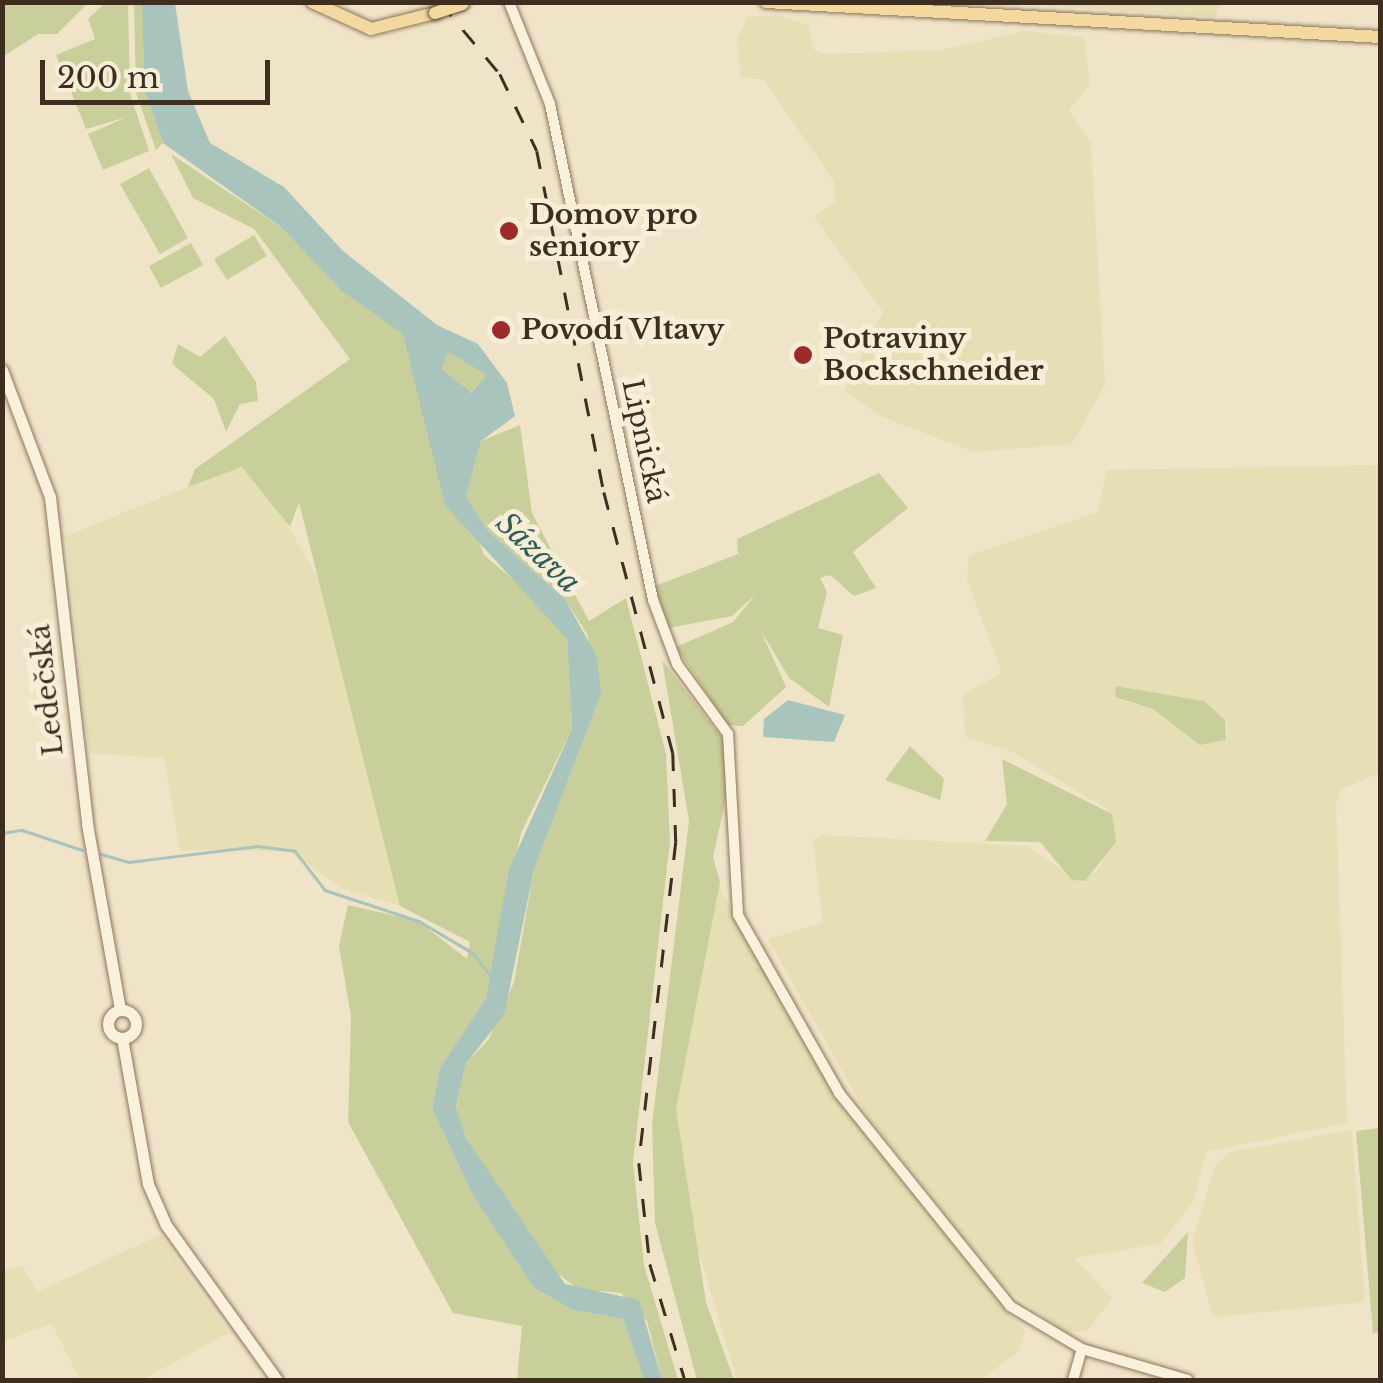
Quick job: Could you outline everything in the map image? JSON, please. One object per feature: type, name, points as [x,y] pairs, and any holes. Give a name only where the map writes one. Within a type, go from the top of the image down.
[{"type":"main road","points":[[312,2],[364,28],[465,3]]},
{"type":"main road","points":[[766,2],[1380,37]]},
{"type":"main road","name":"Ledečská","points":[[2,370],[50,497],[87,824],[120,1010],[136,1022],[122,1038]]},
{"type":"main road","name":"Ledečská","points":[[120,1010],[108,1026],[122,1038],[148,1184],[166,1225],[277,1380]]},
{"type":"street","name":"Lipnická","points":[[509,2],[550,104],[654,600],[677,664],[728,734],[738,915],[839,1093],[1010,1306],[1082,1349],[1188,1380]]},
{"type":"street","points":[[1074,1380],[1082,1349]]},
{"type":"shaded area","points":[[1008,2],[1220,3],[1216,17]]},
{"type":"shaded area","points":[[778,15],[808,25],[814,50],[826,54],[942,50],[1025,31],[1084,37],[1090,84],[1069,111],[1091,144],[1105,385],[1072,444],[974,452],[880,416],[844,391],[883,312],[814,217],[835,201],[834,181],[763,79],[741,78],[737,41],[747,17]]},
{"type":"shaded area","points":[[1380,465],[1380,772],[1342,789],[1336,804],[1347,1123],[1206,1152],[1193,1202],[1160,1244],[1074,1258],[1112,1298],[1087,1331],[1066,1333],[1001,1284],[867,1115],[768,939],[823,923],[813,840],[821,835],[1027,846],[1082,883],[1101,866],[1107,809],[1011,751],[965,737],[963,695],[1002,673],[967,580],[969,556],[1098,512],[1107,470]],"holes":[[[1116,686],[1204,701],[1228,726],[1226,740],[1200,745],[1153,709],[1120,700]]]},
{"type":"shaded area","points":[[239,466],[264,485],[323,586],[400,906],[343,889],[291,852],[180,850],[164,758],[89,753],[66,536]]},
{"type":"shaded area","points":[[717,882],[837,1100],[1025,1332],[1019,1351],[980,1380],[737,1380],[698,1250],[676,1109]]},
{"type":"shaded area","points":[[1352,1130],[1365,1302],[1213,1317],[1192,1241],[1216,1164],[1230,1152]]},
{"type":"shaded area","points":[[160,1235],[229,1333],[141,1380],[80,1380],[52,1324],[3,1341],[3,1271],[22,1265],[37,1292]]},
{"type":"green space","points":[[2,3],[88,3],[57,34],[38,34],[4,56]]},
{"type":"green space","points":[[105,3],[128,3],[130,93],[149,151],[103,170],[88,134],[127,117],[86,129],[56,55],[95,39],[88,19]]},
{"type":"green space","points":[[134,3],[142,3],[146,24],[145,92],[163,143],[156,150],[136,93]]},
{"type":"green space","points":[[171,154],[281,227],[404,334],[484,555],[547,608],[567,639],[572,729],[521,833],[486,998],[440,1068],[432,1108],[472,1194],[534,1288],[573,1310],[623,1319],[644,1380],[517,1380],[522,1326],[453,1313],[348,1122],[351,1017],[339,946],[348,905],[418,921],[467,959],[470,942],[400,906],[299,502],[290,527],[242,467],[188,487],[195,469],[350,359],[254,229],[193,198]]},
{"type":"green space","points":[[149,168],[188,238],[160,254],[120,184]]},
{"type":"green space","points":[[254,235],[267,256],[227,280],[214,259]]},
{"type":"green space","points":[[191,243],[203,265],[161,288],[149,266]]},
{"type":"green space","points":[[225,336],[256,382],[258,401],[240,404],[226,432],[214,399],[172,364],[178,344],[200,357]]},
{"type":"green space","points":[[448,352],[488,375],[470,393],[442,369]]},
{"type":"green space","points":[[520,425],[532,513],[589,621],[626,598],[666,754],[670,841],[633,1163],[644,1265],[678,1380],[662,1380],[647,1321],[621,1293],[578,1289],[553,1270],[466,1138],[456,1106],[466,1064],[489,1039],[514,982],[534,870],[601,694],[587,634],[565,599],[489,532],[466,497],[481,441]]},
{"type":"green space","points":[[879,473],[908,508],[853,552],[876,588],[854,596],[830,575],[820,578],[827,592],[818,628],[843,635],[829,707],[789,678],[760,629],[786,687],[743,726],[728,725],[676,647],[733,622],[756,594],[732,616],[669,628],[655,586],[738,554],[737,539]]},
{"type":"green space","points":[[662,660],[725,742],[727,794],[713,857],[720,882],[676,1109],[706,1302],[734,1380],[697,1380],[655,1223],[652,1124],[689,821]]},
{"type":"green space","points":[[1116,686],[1204,701],[1225,720],[1226,740],[1200,745],[1153,709],[1115,697]]},
{"type":"green space","points":[[910,746],[944,779],[940,800],[885,780]]},
{"type":"green space","points":[[1002,759],[1112,814],[1116,842],[1085,881],[1072,880],[1040,842],[985,841],[1007,804]]},
{"type":"green space","points":[[1380,1128],[1380,1332],[1373,1333],[1356,1131]]},
{"type":"green space","points":[[1188,1232],[1185,1278],[1165,1292],[1142,1283]]},
{"type":"water","points":[[142,3],[175,3],[188,91],[210,143],[284,187],[343,251],[437,325],[478,344],[507,383],[515,416],[481,441],[466,497],[489,532],[565,599],[597,657],[601,694],[534,870],[504,1015],[466,1064],[456,1106],[466,1138],[565,1284],[639,1300],[662,1380],[644,1380],[623,1319],[573,1310],[534,1288],[472,1194],[432,1108],[440,1068],[486,998],[509,869],[572,729],[567,639],[445,505],[403,334],[342,291],[281,227],[163,143],[145,92]],"holes":[[[448,352],[487,375],[471,393],[442,369]]]},
{"type":"water","points":[[788,700],[845,715],[834,742],[763,737],[764,719]]},
{"type":"waterway","points":[[2,833],[22,830],[82,850]]},
{"type":"waterway","points":[[101,854],[129,862],[257,846],[295,851],[325,890],[419,921],[473,953],[491,976]]},
{"type":"railway","points":[[440,2],[500,74],[537,151],[604,492],[673,753],[676,842],[639,1163],[650,1264],[685,1380]]},
{"type":"place","name":"Domov pro seniory","points":[[509,231]]},
{"type":"place","name":"Povodí Vltavy","points":[[501,330]]},
{"type":"place","name":"Potraviny Bockschneider","points":[[803,355]]},
{"type":"water label","name":"Sázava","points":[[538,553]]}]
